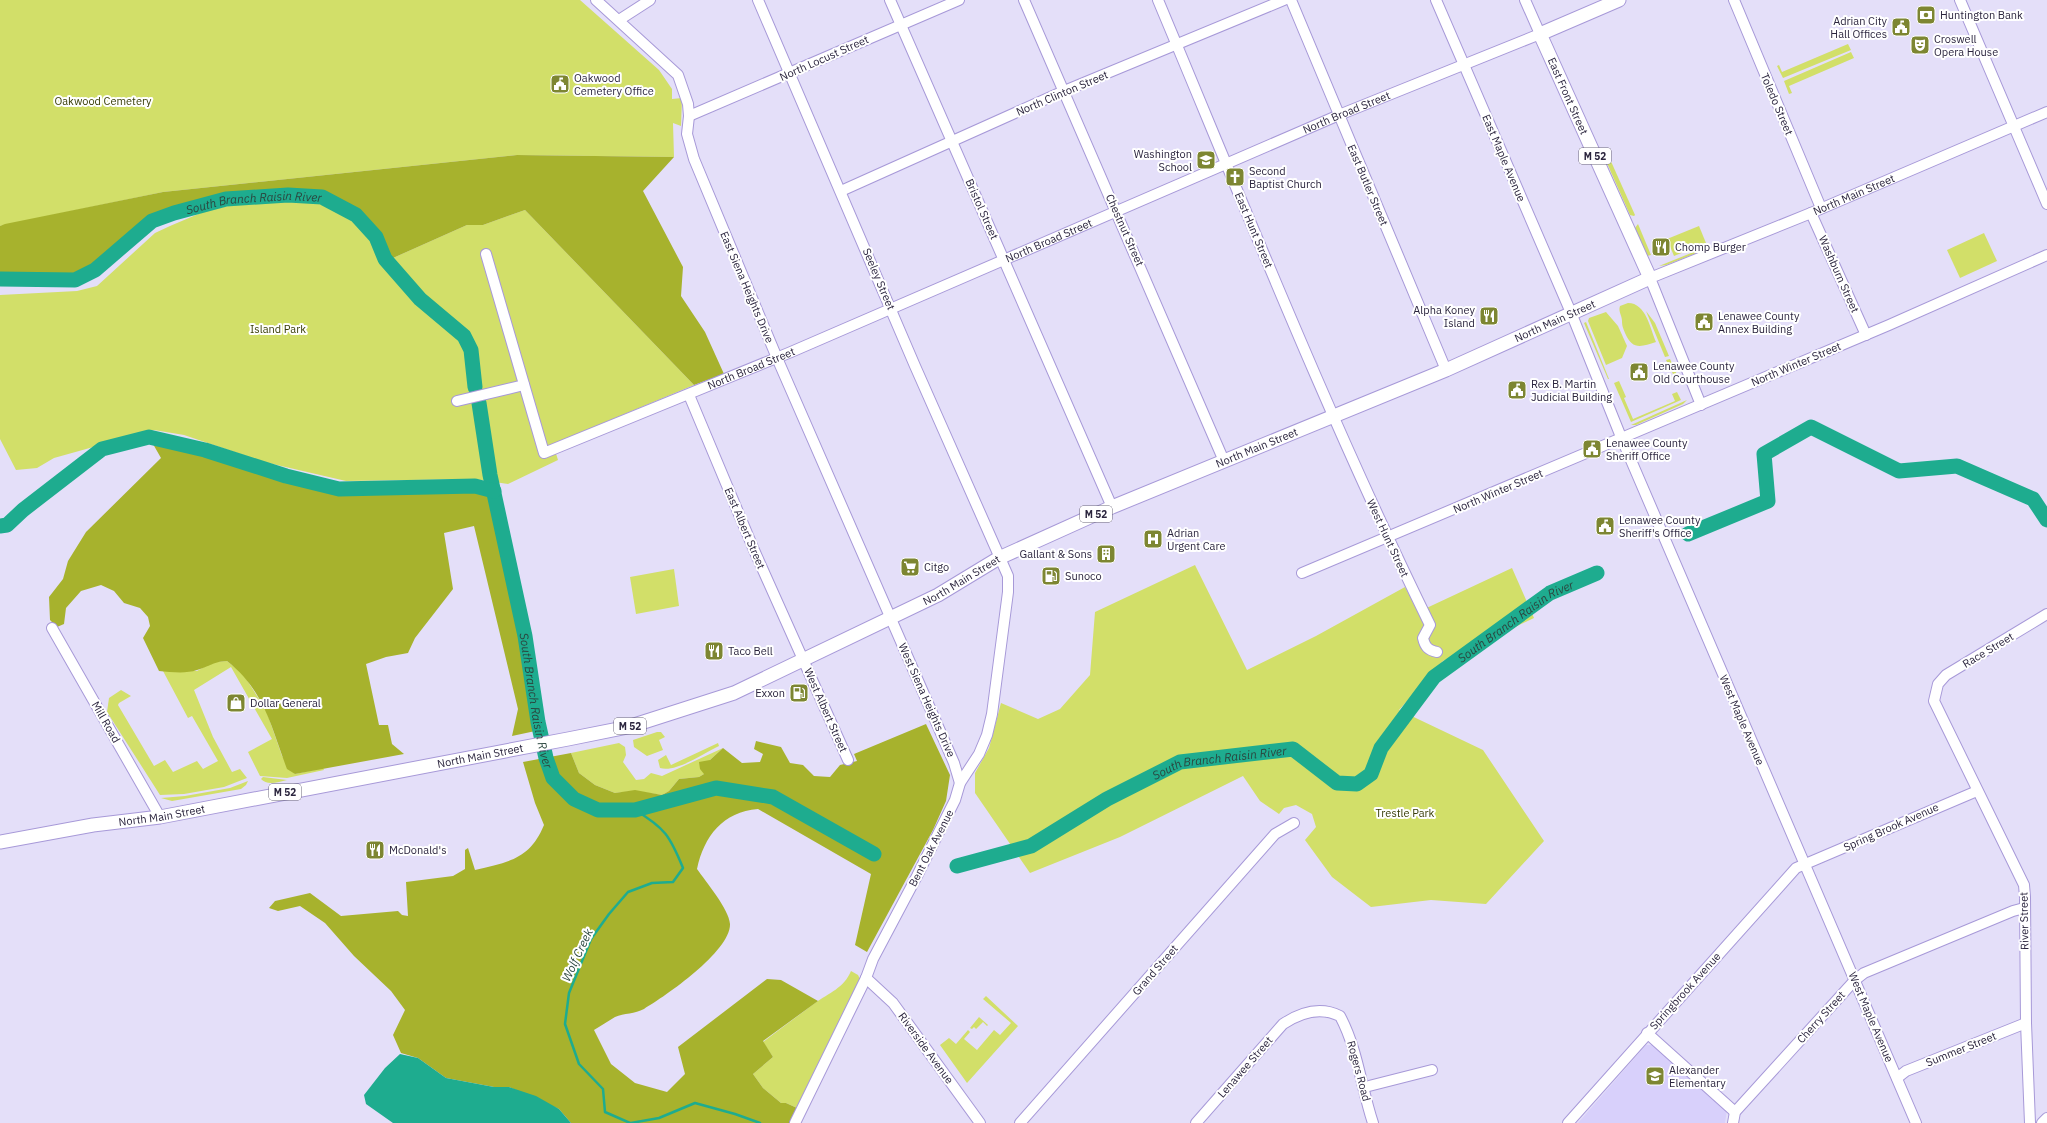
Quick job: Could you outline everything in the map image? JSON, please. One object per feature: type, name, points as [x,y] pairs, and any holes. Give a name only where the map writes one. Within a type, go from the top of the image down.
[{"type":"main road","name":"North Broad Street","points":[[1540,34],[1619,0]]},
{"type":"main road","name":"East Front Street","points":[[1540,34],[1650,278]]},
{"type":"main road","name":"North Main Street","points":[[0,842],[93,825],[160,817],[628,727],[734,694],[938,595],[999,558],[1112,507],[1446,370],[1572,315],[1650,278]]},
{"type":"street","name":"East Siena Heights Drive","points":[[596,0],[678,76],[687,103],[689,116],[688,134],[694,159],[777,358],[891,619]]},
{"type":"street","points":[[619,20],[650,0]]},
{"type":"street","name":"Seeley Street","points":[[758,0],[791,73],[999,558]]},
{"type":"street","name":"Bristol Street","points":[[890,0],[1112,507]]},
{"type":"street","name":"North Locust Street","points":[[689,116],[959,0]]},
{"type":"street","name":"Chestnut Street","points":[[1024,0],[1224,461]]},
{"type":"street","name":"East Hunt Street","points":[[1158,0],[1332,416]]},
{"type":"street","name":"North Clinton Street","points":[[841,191],[1064,91],[1284,0]]},
{"type":"street","name":"East Butler Street","points":[[1291,0],[1446,370]]},
{"type":"street","name":"East Maple Avenue","points":[[1436,0],[1572,315]]},
{"type":"street","name":"East Front Street","points":[[1525,0],[1540,34]]},
{"type":"street","name":"Toledo Street","points":[[1734,0],[1821,208]]},
{"type":"street","points":[[1960,0],[2047,204]]},
{"type":"street","name":"North Broad Street","points":[[486,254],[544,453],[689,395],[892,310],[1116,211],[1339,116],[1540,34]]},
{"type":"street","name":"North Main Street","points":[[1650,278],[1811,213],[2047,112]]},
{"type":"street","name":"Washburn Street","points":[[1811,213],[1866,335]]},
{"type":"street","name":"North Winter Street","points":[[1302,573],[1621,437],[1866,335],[2047,255]]},
{"type":"street","points":[[1650,278],[1701,404]]},
{"type":"street","name":"West Maple Avenue","points":[[1572,315],[1621,437],[1916,1123]]},
{"type":"street","points":[[456,400],[524,385]]},
{"type":"street","name":"East Albert Street","points":[[689,395],[754,550],[804,659]]},
{"type":"street","name":"West Hunt Street","points":[[1332,416],[1387,538],[1430,625],[1423,638],[1425,645],[1430,650],[1437,652]]},
{"type":"street","name":"Bent Oak Avenue","points":[[795,1123],[866,978],[873,959],[955,800],[960,782],[979,754],[987,735],[992,714],[1008,592],[1008,576],[999,558]]},
{"type":"street","name":"Race Street","points":[[1935,692],[1938,684],[1946,675],[2047,614]]},
{"type":"street","name":"West Siena Heights Drive","points":[[891,619],[954,763],[960,782]]},
{"type":"street","name":"Mill Road","points":[[52,628],[160,817]]},
{"type":"street","name":"West Albert Street","points":[[804,659],[848,760]]},
{"type":"street","name":"River Street","points":[[1935,692],[1934,700],[1938,712],[2024,885],[2026,1022],[2030,1123]]},
{"type":"street","name":"Spring Brook Avenue","points":[[1805,864],[1977,791]]},
{"type":"street","name":"Grand Street","points":[[1020,1123],[1275,834],[1294,823]]},
{"type":"street","name":"Springbrook Avenue","points":[[1568,1123],[1796,868],[1805,864]]},
{"type":"street","name":"Cherry Street","points":[[1735,1112],[1855,980],[1864,973],[2013,911],[2024,908]]},
{"type":"street","name":"Riverside Avenue","points":[[866,978],[893,1003],[980,1123]]},
{"type":"street","name":"Rogers Road","points":[[1298,1014],[1322,1010],[1340,1016],[1355,1048],[1373,1123]]},
{"type":"street","name":"Lenawee Street","points":[[1196,1123],[1283,1024],[1298,1014]]},
{"type":"street","name":"Summer Street","points":[[1897,1078],[1906,1072],[2026,1022]]},
{"type":"street","points":[[1647,1033],[1735,1112],[1733,1123]]},
{"type":"street","points":[[1365,1087],[1432,1070]]},
{"type":"street","points":[[2042,1123],[2047,1118]]},
{"type":"shaded area","points":[[517,155],[674,157],[643,191],[683,267],[681,296],[705,332],[724,374],[694,385],[525,210],[483,225],[467,225],[393,258],[385,259],[376,237],[356,216],[322,197],[288,195],[226,199],[174,213],[152,221],[95,270],[75,280],[0,278],[0,226],[5,224],[163,192]]},
{"type":"shaded area","points":[[149,437],[205,450],[286,476],[339,489],[475,486],[494,491],[525,636],[540,730],[512,736],[518,709],[474,526],[444,533],[453,589],[415,638],[408,653],[386,657],[366,664],[379,725],[388,725],[392,744],[404,754],[295,774],[287,769],[265,710],[250,685],[240,673],[227,661],[218,662],[202,669],[188,672],[159,671],[143,638],[150,626],[148,617],[140,608],[124,603],[114,591],[101,585],[81,591],[66,608],[64,624],[57,627],[50,620],[49,597],[63,579],[68,561],[86,532],[161,458]]},
{"type":"shaded area","points":[[926,724],[950,775],[946,801],[933,830],[867,952],[855,945],[871,874],[758,809],[746,811],[725,821],[710,836],[700,857],[697,869],[721,903],[729,918],[730,924],[727,935],[720,947],[696,972],[654,1003],[641,1011],[615,1017],[594,1030],[611,1064],[635,1083],[667,1092],[685,1074],[678,1047],[767,979],[781,980],[818,1001],[763,1041],[773,1057],[753,1074],[763,1088],[781,1103],[786,1103],[797,1108],[790,1123],[571,1123],[559,1109],[509,1087],[494,1087],[446,1078],[418,1058],[401,1053],[393,1035],[405,1010],[391,991],[354,956],[325,923],[300,906],[278,911],[269,908],[275,901],[310,893],[341,916],[398,911],[402,915],[408,916],[406,882],[453,876],[465,869],[465,850],[468,848],[475,870],[517,857],[532,845],[544,825],[535,803],[523,762],[571,753],[579,773],[595,785],[615,793],[635,790],[662,795],[669,791],[679,779],[699,777],[704,774],[700,769],[699,762],[710,760],[723,748],[742,763],[760,762],[763,754],[754,749],[756,741],[781,747],[790,763],[803,765],[814,776],[830,777],[840,765],[857,761],[854,754]]},
{"type":"shaded area","name":"Alexander Elementary","points":[[1646,1045],[1655,1045],[1727,1110],[1725,1123],[1578,1123]]},
{"type":"shaded area","points":[[400,1054],[418,1058],[446,1078],[494,1087],[509,1087],[536,1096],[559,1109],[571,1123],[393,1123],[366,1104],[364,1095],[385,1068]]},
{"type":"green space","name":"Oakwood Cemetery","points":[[0,0],[580,0],[659,70],[672,89],[672,99],[682,98],[681,126],[673,123],[674,157],[517,155],[163,192],[0,226]]},
{"type":"green space","points":[[1848,44],[1851,50],[1783,78],[1777,66],[1779,65],[1782,72]]},
{"type":"green space","points":[[1851,52],[1854,58],[1789,86],[1792,93],[1789,94],[1784,81]]},
{"type":"green space","points":[[1605,148],[1635,215],[1634,216],[1630,215],[1602,152]]},
{"type":"green space","name":"Island Park","points":[[292,197],[322,199],[339,208],[393,258],[467,225],[483,225],[525,210],[694,385],[553,444],[558,460],[508,484],[474,479],[346,481],[264,462],[184,435],[154,430],[54,458],[37,468],[16,470],[0,439],[0,295],[77,291],[97,286],[155,233],[170,226],[203,212],[253,200]]},
{"type":"green space","points":[[1638,224],[1651,255],[1647,256],[1635,228]]},
{"type":"green space","points":[[1699,226],[1706,243],[1674,256],[1667,239]]},
{"type":"green space","points":[[1984,233],[1997,261],[1960,278],[1947,250]]},
{"type":"green space","points":[[1706,247],[1707,249],[1666,265],[1659,266]]},
{"type":"green space","points":[[1628,303],[1639,307],[1643,312],[1656,342],[1638,346],[1634,345],[1628,338],[1623,327],[1619,310],[1620,306]]},
{"type":"green space","points":[[1646,311],[1655,323],[1669,356],[1665,357]]},
{"type":"green space","points":[[1606,312],[1618,326],[1627,346],[1622,358],[1606,365],[1588,321],[1589,318]]},
{"type":"green space","points":[[1586,322],[1609,379],[1584,323]]},
{"type":"green space","points":[[1670,359],[1678,377],[1675,378],[1666,360]]},
{"type":"green space","points":[[1619,381],[1633,419],[1675,401],[1672,394],[1677,392],[1681,400],[1631,422],[1614,383]]},
{"type":"green space","points":[[1687,400],[1683,404],[1636,425],[1631,425]]},
{"type":"green space","name":"Trestle Park","points":[[1195,565],[1247,670],[1316,636],[1405,587],[1418,612],[1512,568],[1534,618],[1443,661],[1399,710],[1483,750],[1544,841],[1486,904],[1431,900],[1371,907],[1332,877],[1305,840],[1316,827],[1312,814],[1296,805],[1284,808],[1279,814],[1260,801],[1243,776],[1120,837],[1030,873],[975,793],[975,773],[989,748],[1001,703],[1038,719],[1060,709],[1090,675],[1095,612]]},
{"type":"green space","points":[[674,569],[679,606],[636,614],[630,577]]},
{"type":"green space","points":[[227,661],[243,674],[266,710],[282,756],[295,774],[323,768],[324,770],[287,778],[260,776],[248,752],[272,739],[231,667],[194,690],[213,737],[232,772],[240,769],[247,778],[224,787],[184,794],[160,795],[107,712],[109,698],[121,690],[131,696],[118,705],[154,766],[165,760],[173,772],[197,761],[203,769],[218,761],[192,716],[188,718],[163,671],[197,671],[213,662]]},
{"type":"green space","points":[[661,732],[665,737],[659,740],[663,750],[647,756],[634,747],[633,740]]},
{"type":"green space","points":[[619,743],[625,747],[626,755],[623,762],[636,780],[644,779],[651,773],[662,776],[723,748],[710,760],[704,774],[699,777],[679,779],[669,791],[662,795],[635,791],[615,793],[595,785],[579,773],[571,753]]},
{"type":"green space","points":[[718,743],[719,746],[690,762],[674,768],[660,768],[658,760],[666,755],[671,765]]},
{"type":"green space","points":[[263,777],[287,780],[269,783],[261,779]]},
{"type":"green space","points":[[248,781],[241,789],[172,801],[161,798],[185,796],[230,788]]},
{"type":"green space","points":[[851,971],[858,975],[860,979],[797,1108],[786,1103],[781,1103],[763,1088],[753,1074],[773,1057],[763,1042],[840,986]]},
{"type":"green space","points":[[986,996],[1018,1026],[967,1083],[940,1045],[949,1038],[956,1044],[968,1030],[970,1032],[964,1039],[977,1050],[994,1030],[1000,1035],[1011,1023],[983,999]]},
{"type":"green space","points":[[979,1017],[988,1025],[987,1026],[983,1022],[976,1029],[974,1027],[972,1029],[970,1028]]},
{"type":"waterway","name":"South Branch Raisin River","points":[[0,279],[75,280],[95,270],[152,221],[174,213],[226,199],[288,195],[322,197],[356,215],[376,237],[385,259],[420,299],[464,336],[471,350],[475,387]]},
{"type":"waterway","name":"South Branch Raisin River","points":[[479,403],[490,475],[525,636],[538,722],[546,758],[553,778],[574,799],[598,810],[635,810],[716,788],[773,797],[874,854]]},
{"type":"waterway","name":"South Branch Raisin River","points":[[1688,534],[1768,501],[1764,454],[1811,427],[1899,471],[1957,466],[2033,499],[2047,520]]},
{"type":"waterway","name":"South Branch Raisin River","points":[[0,526],[7,525],[23,510],[102,449],[149,437],[205,450],[286,476],[339,489],[475,486],[494,491]]},
{"type":"waterway","name":"South Branch Raisin River","points":[[957,866],[1031,846],[1107,799],[1180,762],[1293,749],[1337,783],[1357,784],[1371,774],[1381,748],[1434,677],[1550,593],[1597,573]]},
{"type":"waterway","name":"Wolf Creek","points":[[630,1123],[605,1112],[603,1089],[579,1064],[565,1024],[569,993],[591,939],[609,914],[628,892],[652,883],[673,882],[683,868],[670,840],[660,828],[635,810]]},
{"type":"waterway","name":"Wolf Creek","points":[[631,1123],[659,1118],[695,1103],[735,1114],[760,1123]]},
{"type":"place","name":"Huntington Bank","points":[[1926,15]]},
{"type":"place","name":"Adrian City Hall Offices","points":[[1901,27]]},
{"type":"place","name":"Croswell Opera House","points":[[1920,45]]},
{"type":"place","name":"Oakwood Cemetery Office","points":[[560,84]]},
{"type":"place","name":"Washington School","points":[[1206,160]]},
{"type":"place","name":"Second Baptist Church","points":[[1235,177]]},
{"type":"place","name":"Chomp Burger","points":[[1661,247]]},
{"type":"place","name":"Alpha Koney Island","points":[[1489,316]]},
{"type":"place","name":"Lenawee County Annex Building","points":[[1704,322]]},
{"type":"place","name":"Lenawee County Old Courthouse","points":[[1639,372]]},
{"type":"place","name":"Rex B. Martin Judicial Building","points":[[1517,390]]},
{"type":"place","name":"Lenawee County Sheriff Office","points":[[1592,449]]},
{"type":"place","name":"Lenawee County Sheriff's Office","points":[[1605,526]]},
{"type":"place","name":"Adrian Urgent Care","points":[[1153,539]]},
{"type":"place","name":"Gallant & Sons","points":[[1106,554]]},
{"type":"place","name":"Citgo","points":[[910,567]]},
{"type":"place","name":"Sunoco","points":[[1051,576]]},
{"type":"place","name":"Taco Bell","points":[[714,651]]},
{"type":"place","name":"Exxon","points":[[799,693]]},
{"type":"place","name":"Dollar General","points":[[236,703]]},
{"type":"place","name":"McDonald's","points":[[375,850]]},
{"type":"place","name":"Alexander Elementary","points":[[1655,1076]]}]
